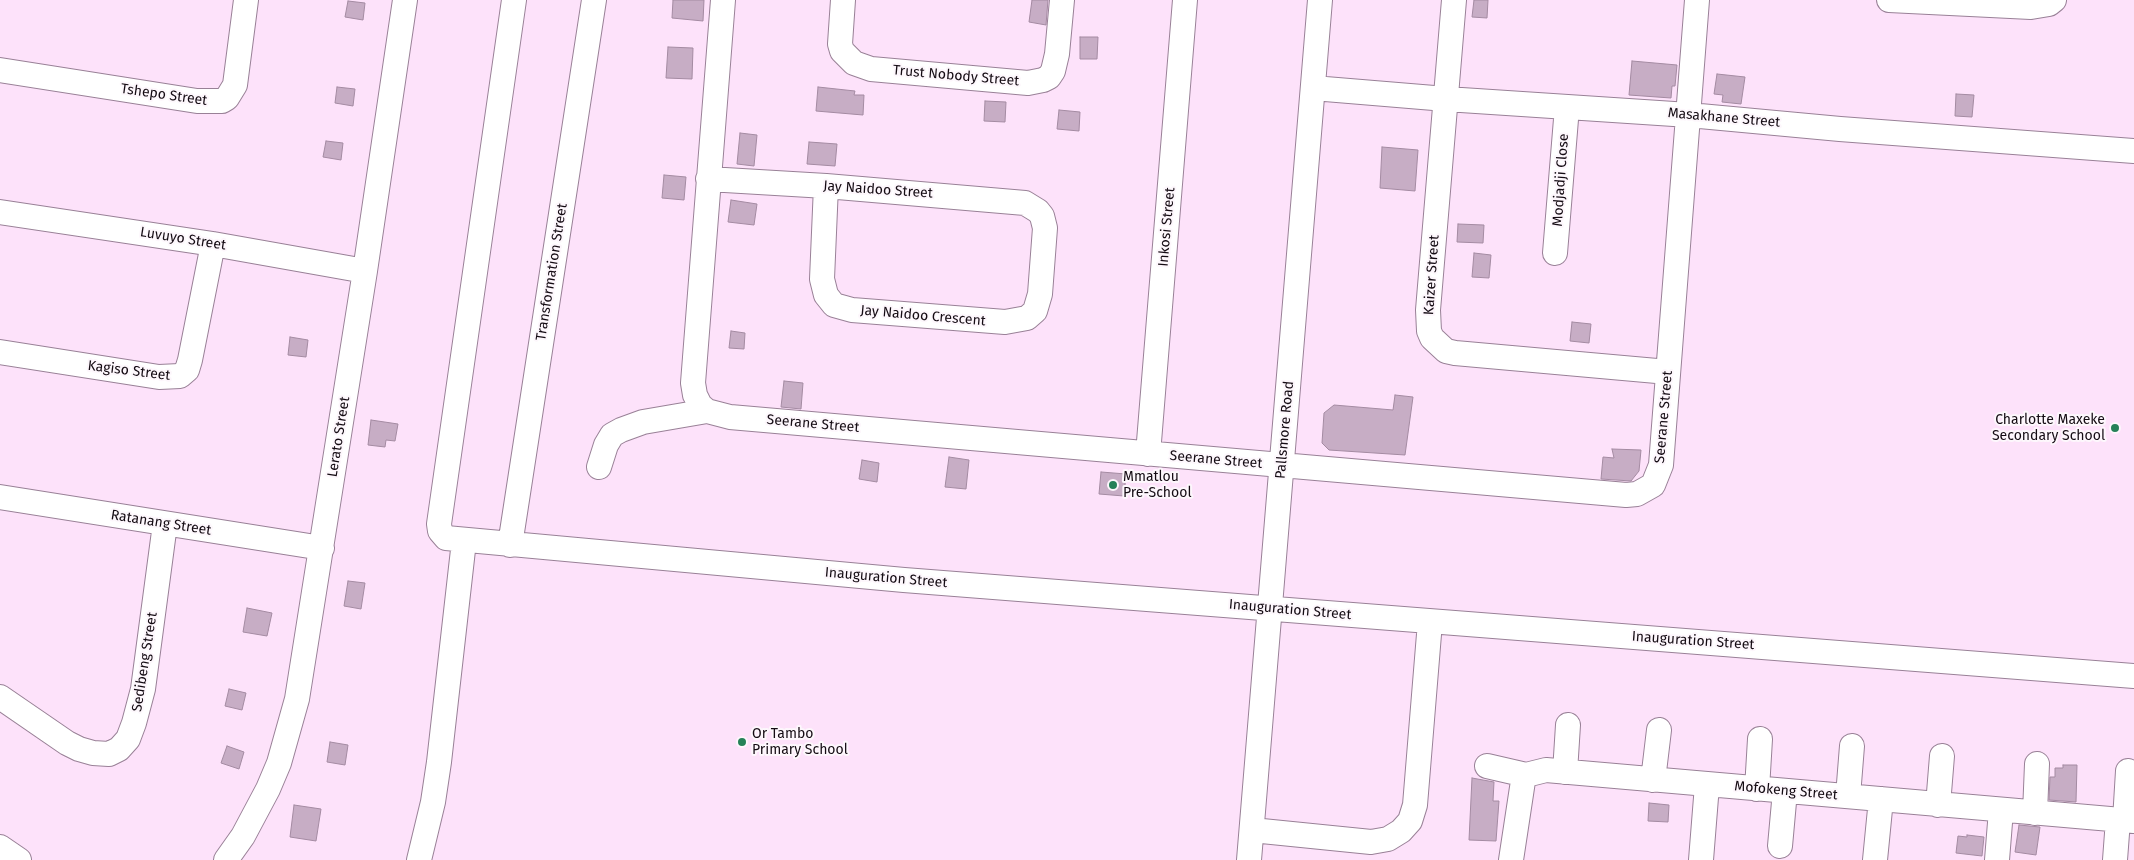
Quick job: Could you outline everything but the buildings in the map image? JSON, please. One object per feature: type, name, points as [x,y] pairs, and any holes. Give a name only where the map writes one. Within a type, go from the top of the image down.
[{"type":"street","name":"Tshepo Street","points":[[0,70],[197,102],[222,101],[227,98],[235,85],[246,0]]},
{"type":"street","name":"Lerato Street","points":[[226,860],[258,811],[279,763],[297,699],[365,271],[405,0]]},
{"type":"street","points":[[419,860],[440,762],[455,540],[440,531],[439,524],[514,0]]},
{"type":"street","name":"Transformation Street","points":[[510,545],[594,0]]},
{"type":"street","points":[[599,467],[606,445],[612,435],[621,430],[643,422],[707,411],[698,400],[694,383],[723,0]]},
{"type":"street","name":"Trust Nobody Street","points":[[843,0],[840,44],[842,52],[854,63],[871,68],[1018,83],[1043,80],[1049,77],[1053,71],[1057,54],[1062,0]]},
{"type":"street","name":"Inkosi Street","points":[[1148,454],[1185,0]]},
{"type":"street","name":"Pallsmore Road","points":[[1249,860],[1320,0]]},
{"type":"street","name":"Kaizer Street","points":[[1454,0],[1428,310],[1429,331],[1438,345],[1455,353],[1668,372]]},
{"type":"street","name":"Seerane Street","points":[[707,411],[715,415],[730,417],[1613,495],[1637,494],[1653,484],[1661,465],[1697,0]]},
{"type":"street","points":[[1889,0],[2031,7],[2049,4],[2054,0]]},
{"type":"street","name":"Masakhane Street","points":[[1313,88],[1689,115],[1840,129],[2134,151]]},
{"type":"street","name":"Modjadji Close","points":[[1555,254],[1567,107]]},
{"type":"street","name":"Jay Naidoo Street","points":[[708,179],[1015,201],[1033,207],[1042,216]]},
{"type":"street","name":"Jay Naidoo Crescent","points":[[826,186],[822,284],[829,300],[842,308],[852,310],[1005,322],[1027,318],[1035,311],[1040,294],[1045,228],[1042,216]]},
{"type":"street","name":"Luvuyo Street","points":[[0,212],[213,244],[365,271]]},
{"type":"street","name":"Kagiso Street","points":[[0,352],[159,378],[180,376],[187,370],[190,360],[213,244]]},
{"type":"street","name":"Ratanang Street","points":[[0,497],[322,548]]},
{"type":"street","name":"Sedibeng Street","points":[[0,697],[67,743],[79,749],[109,754],[119,749],[128,740],[143,689],[165,524]]},
{"type":"street","name":"Inauguration Street","points":[[455,540],[904,580],[2134,676]]},
{"type":"street","points":[[1252,830],[1372,842],[1388,839],[1401,831],[1410,821],[1415,805],[1430,622]]},
{"type":"street","points":[[1565,772],[1568,725]]},
{"type":"street","points":[[1653,780],[1659,730]]},
{"type":"street","points":[[1757,789],[1760,740]]},
{"type":"street","points":[[1848,796],[1852,746]]},
{"type":"street","points":[[1938,805],[1942,756]]},
{"type":"street","points":[[2035,813],[2037,764]]},
{"type":"street","points":[[1487,766],[1526,775],[1521,788],[1511,860]]},
{"type":"street","name":"Mofokeng Street","points":[[1526,775],[1546,770],[2126,821]]},
{"type":"street","points":[[2115,860],[2126,821],[2128,771]]},
{"type":"street","points":[[1701,860],[1707,785]]},
{"type":"street","points":[[1780,846],[1785,791]]},
{"type":"street","points":[[1875,860],[1881,800]]},
{"type":"street","points":[[1997,860],[2001,810]]},
{"type":"street","points":[[0,847],[19,860]]},
{"type":"place","name":"Charlotte Maxeke Secondary School","points":[[2115,428]]},
{"type":"place","name":"Mmatlou Pre-School","points":[[1113,485]]},
{"type":"place","name":"Or Tambo Primary School","points":[[742,742]]}]
